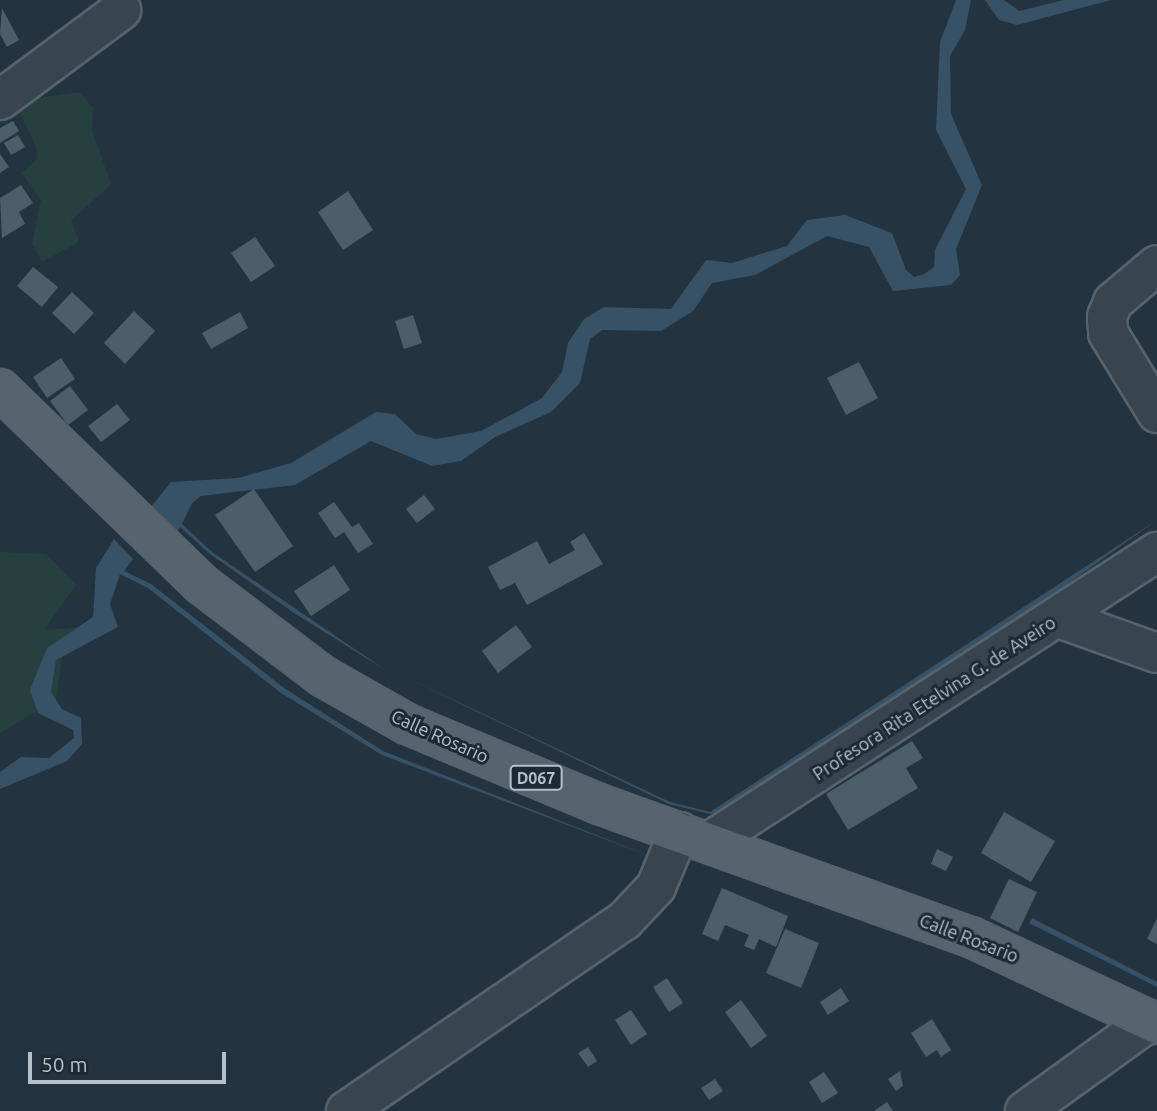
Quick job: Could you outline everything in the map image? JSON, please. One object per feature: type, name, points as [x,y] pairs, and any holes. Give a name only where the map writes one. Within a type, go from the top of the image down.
[{"type":"main road","name":"Calle Rosario","points":[[0,389],[200,583],[324,677],[407,724],[694,837],[971,937],[1154,1022]]},
{"type":"street","points":[[0,100],[121,10]]},
{"type":"street","points":[[1157,265],[1113,302],[1107,317],[1108,333],[1157,413]]},
{"type":"street","name":"Profesora Rita Etelvina G. de Aveiro","points":[[694,837],[1059,618],[1157,552]]},
{"type":"street","points":[[1059,618],[1157,653]]},
{"type":"street","points":[[346,1111],[624,921],[656,887],[694,837]]},
{"type":"street","points":[[1025,1111],[1154,1022]]},
{"type":"green space","points":[[79,92],[93,108],[92,131],[111,184],[71,221],[79,242],[42,262],[32,244],[41,200],[22,173],[38,158],[36,147],[18,108],[26,100]]},
{"type":"green space","points":[[0,552],[46,554],[76,585],[44,630],[84,627],[62,658],[56,700],[0,733]]},
{"type":"water","points":[[956,0],[971,0],[965,30],[950,56],[951,114],[982,185],[956,249],[960,275],[951,285],[893,291],[869,247],[827,236],[755,275],[712,283],[693,311],[661,331],[602,330],[590,339],[580,383],[551,412],[495,437],[461,461],[432,466],[371,441],[295,485],[201,496],[192,503],[182,524],[212,552],[387,671],[294,613],[210,554],[180,527],[175,536],[150,508],[171,482],[238,478],[291,463],[376,412],[395,414],[416,434],[436,439],[481,431],[542,398],[562,372],[568,343],[584,319],[604,307],[671,309],[706,260],[732,263],[787,246],[807,220],[845,215],[892,233],[906,270],[914,277],[924,274],[934,267],[935,250],[966,189],[936,130],[940,42]]},
{"type":"water","points":[[985,0],[1004,0],[1019,11],[1064,0],[1111,0],[1017,25],[999,20]]},
{"type":"water","points":[[1157,520],[1059,590],[723,812],[710,814],[669,804],[403,676],[670,802],[710,812]]},
{"type":"water","points":[[114,539],[133,559],[124,571],[151,584],[284,688],[383,751],[652,857],[382,755],[281,693],[148,588],[120,574],[110,604],[118,627],[56,660],[51,692],[62,709],[81,718],[82,744],[67,761],[0,789],[0,772],[21,757],[49,758],[74,738],[73,730],[38,713],[30,690],[47,648],[93,617],[96,568]]},
{"type":"water","points":[[1032,918],[1157,982],[1157,987],[1029,923]]},
{"type":"building","points":[[2,8],[19,40],[7,47],[0,34]]},
{"type":"building","points":[[13,121],[19,131],[0,143],[0,128]]},
{"type":"building","points":[[18,135],[25,147],[11,155],[4,143]]},
{"type":"building","points":[[0,154],[9,167],[0,173]]},
{"type":"building","points":[[21,185],[33,203],[19,212],[25,224],[2,238],[0,198]]},
{"type":"building","points":[[348,191],[373,230],[343,250],[318,212]]},
{"type":"building","points":[[255,237],[275,266],[251,282],[231,253]]},
{"type":"building","points":[[33,267],[58,287],[42,307],[17,286]]},
{"type":"building","points":[[72,292],[94,313],[74,334],[52,313]]},
{"type":"building","points":[[134,311],[155,331],[125,364],[104,343]]},
{"type":"building","points":[[240,312],[248,328],[211,349],[202,333]]},
{"type":"building","points":[[413,315],[422,343],[404,349],[395,321]]},
{"type":"building","points":[[61,358],[75,379],[47,398],[33,377]]},
{"type":"building","points":[[859,362],[878,398],[846,415],[827,378]]},
{"type":"building","points":[[70,386],[88,410],[68,425],[50,401]]},
{"type":"building","points":[[117,404],[130,420],[101,442],[88,426]]},
{"type":"building","points":[[254,489],[293,546],[255,572],[215,515]]},
{"type":"building","points":[[424,495],[435,509],[417,523],[406,509]]},
{"type":"building","points":[[334,502],[352,527],[359,523],[373,544],[358,553],[344,532],[335,538],[318,513]]},
{"type":"building","points":[[584,533],[603,564],[527,605],[515,583],[500,590],[488,567],[537,541],[549,564],[575,550],[570,542]]},
{"type":"building","points":[[334,565],[350,590],[311,616],[294,591]]},
{"type":"building","points":[[516,625],[532,647],[498,673],[482,651]]},
{"type":"building","points":[[912,741],[923,758],[906,768],[918,788],[848,830],[826,794]]},
{"type":"building","points":[[1004,812],[1055,841],[1031,882],[981,853]]},
{"type":"building","points":[[937,849],[953,857],[946,871],[931,864]]},
{"type":"building","points":[[1009,879],[1037,892],[1018,932],[990,918]]},
{"type":"building","points":[[722,888],[788,916],[776,947],[759,939],[754,950],[744,946],[749,935],[725,925],[718,941],[702,934]]},
{"type":"building","points":[[1157,918],[1157,944],[1147,939]]},
{"type":"building","points":[[785,929],[819,943],[801,988],[766,973]]},
{"type":"building","points":[[667,978],[683,1003],[669,1012],[653,987]]},
{"type":"building","points":[[841,988],[849,1001],[828,1015],[820,1002]]},
{"type":"building","points":[[741,1000],[767,1036],[751,1048],[725,1012]]},
{"type":"building","points":[[631,1010],[647,1034],[631,1045],[615,1020]]},
{"type":"building","points":[[932,1019],[951,1050],[941,1057],[937,1050],[926,1057],[911,1033]]},
{"type":"building","points":[[588,1047],[597,1061],[588,1067],[578,1053]]},
{"type":"building","points":[[900,1071],[903,1086],[896,1091],[888,1079]]},
{"type":"building","points":[[824,1072],[838,1093],[822,1103],[809,1082]]},
{"type":"building","points":[[715,1079],[723,1091],[709,1100],[701,1088]]},
{"type":"building","points":[[887,1102],[893,1111],[874,1111]]}]
